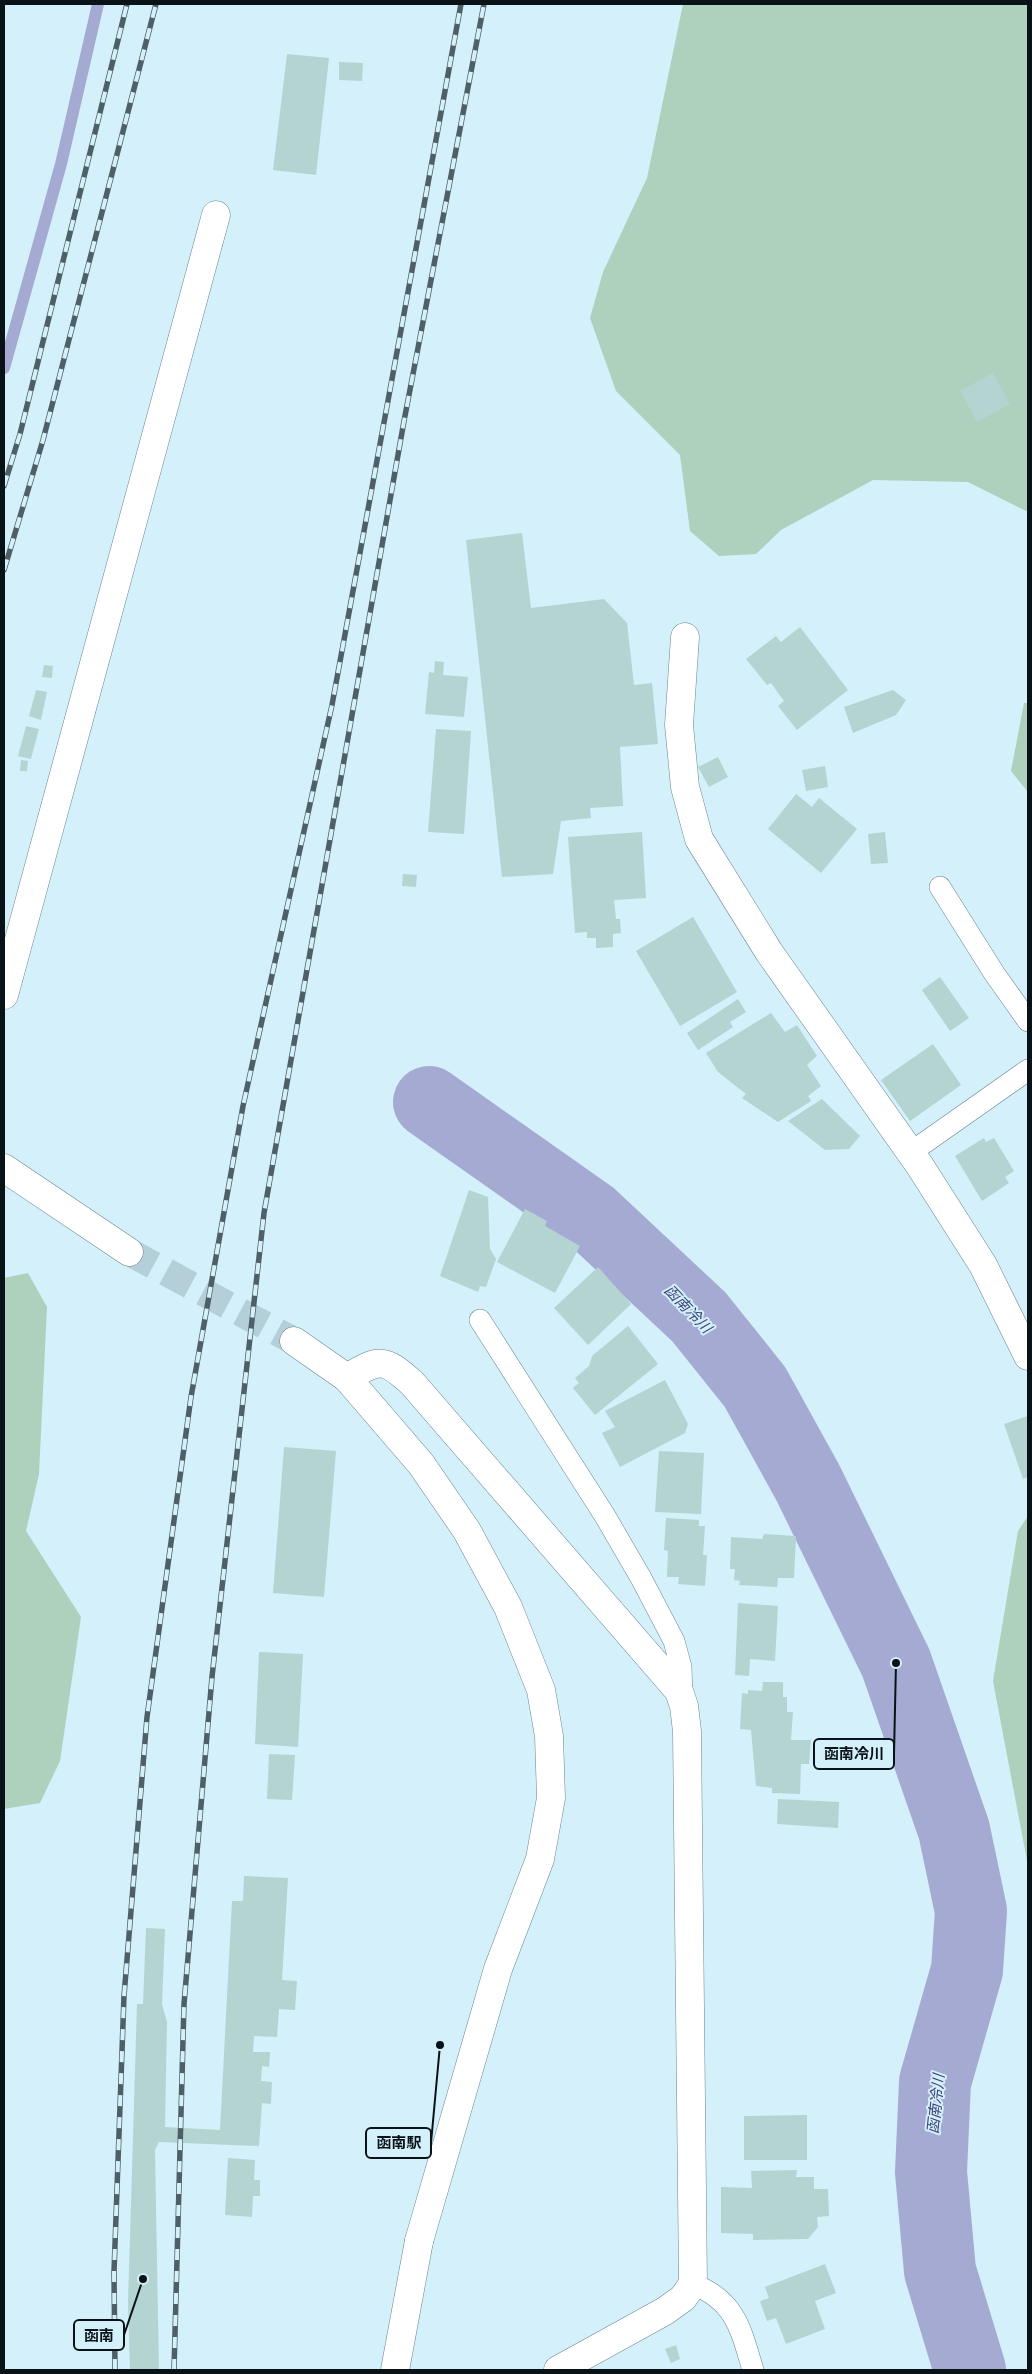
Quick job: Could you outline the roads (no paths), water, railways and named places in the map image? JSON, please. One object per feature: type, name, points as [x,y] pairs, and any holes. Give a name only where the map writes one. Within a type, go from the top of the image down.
[{"type":"street","points":[[4,995],[216,216]]},
{"type":"street","points":[[685,636],[679,725],[685,788],[699,839],[769,952],[910,1153],[983,1265],[1028,1356]]},
{"type":"street","points":[[4,1168],[129,1252]]},
{"type":"street","points":[[294,1341],[347,1378],[421,1464],[467,1531],[512,1616],[541,1690],[549,1736],[551,1798],[540,1859],[498,1969],[419,2241],[395,2370]]},
{"type":"street","points":[[347,1378],[364,1367],[378,1362],[392,1365],[412,1383],[590,1586],[679,1691],[682,1698],[687,1731],[693,2284],[683,2298],[665,2311],[558,2370]]},
{"type":"lane","points":[[940,887],[994,973],[1028,1021]]},
{"type":"lane","points":[[910,1153],[1028,1070]]},
{"type":"lane","points":[[480,1320],[605,1516],[641,1578],[674,1641],[681,1667],[682,1698]]},
{"type":"lane","points":[[693,2284],[709,2290],[731,2312],[740,2325],[753,2370]]},
{"type":"waterway","points":[[4,368],[61,164],[98,4]]},
{"type":"waterway","name":"函南冷川","points":[[429,1102],[591,1216],[699,1317],[755,1387],[808,1483],[896,1663],[954,1830],[971,1911],[967,1970],[935,2082],[931,2172],[940,2271],[970,2370]]},
{"type":"tunnel","points":[[129,1252],[294,1341]]},
{"type":"railway","points":[[4,486],[20,434],[127,4]]},
{"type":"railway","points":[[4,570],[43,440],[156,4]]},
{"type":"railway","points":[[115,2370],[114,2272],[124,1996],[147,1717],[191,1397],[243,1106],[332,705],[461,4]]},
{"type":"railway","points":[[174,2370],[184,2004],[212,1677],[264,1213],[404,421],[484,4]]},
{"type":"place","name":"函南冷川","points":[[896,1663]]},
{"type":"place","name":"函南駅","points":[[440,2045]]},
{"type":"place","name":"函南","points":[[143,2279]]}]
